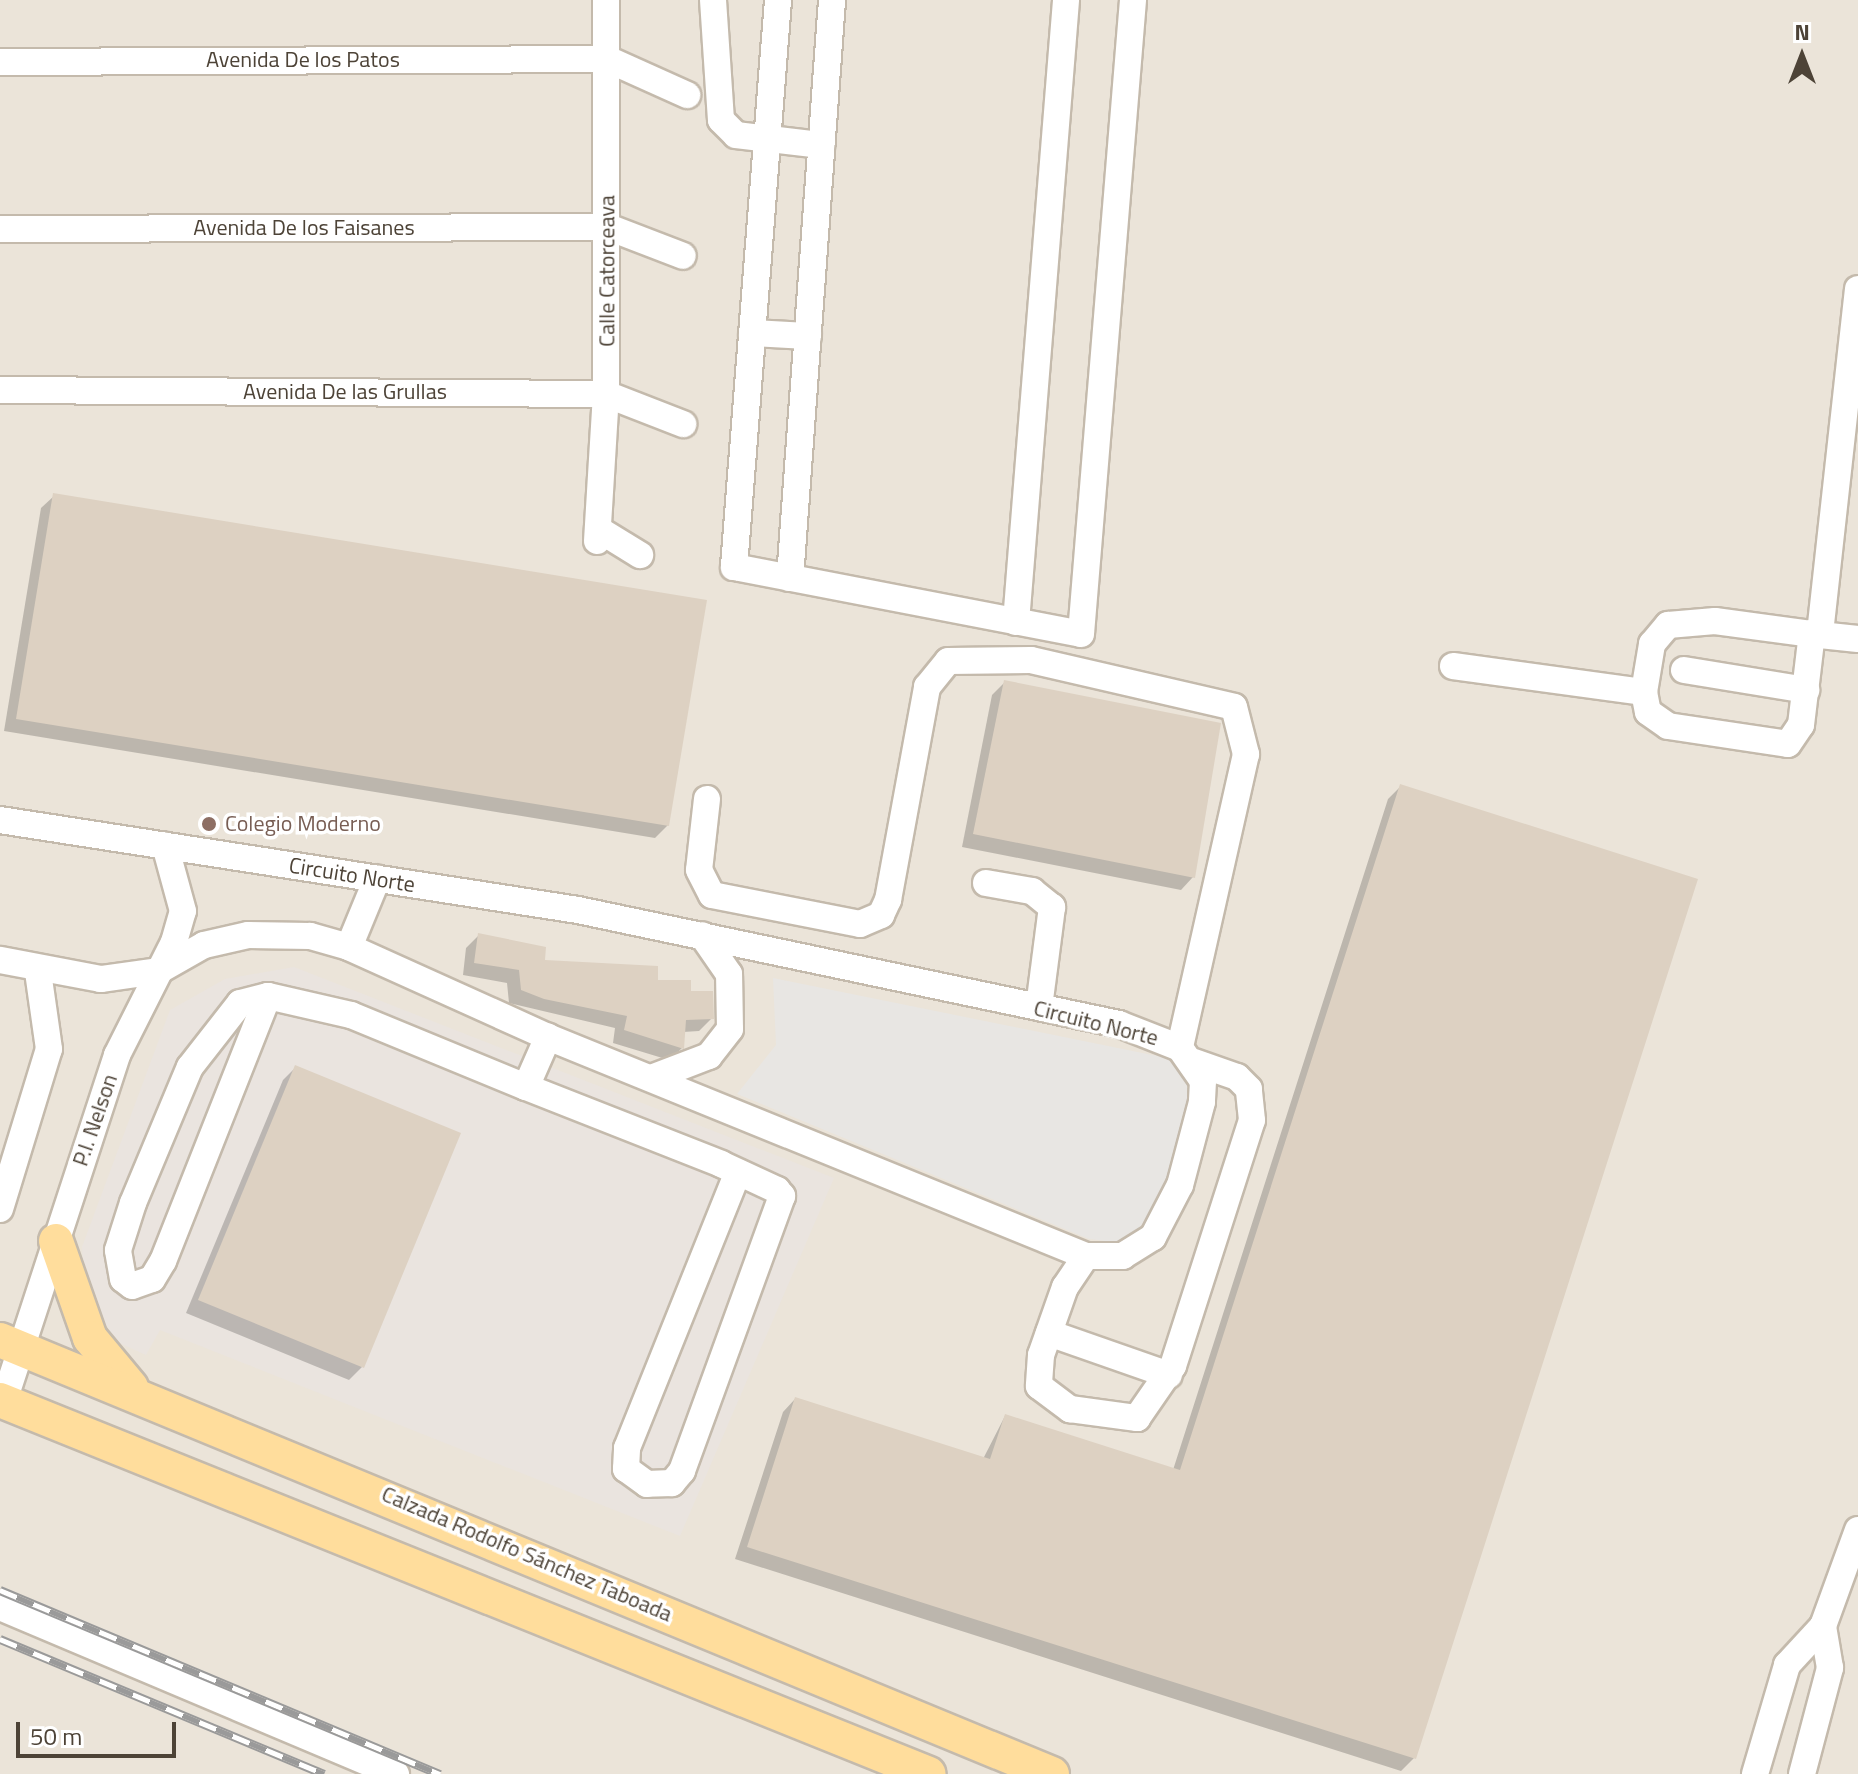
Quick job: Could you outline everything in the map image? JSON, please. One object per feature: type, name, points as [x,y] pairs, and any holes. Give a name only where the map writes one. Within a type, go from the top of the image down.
[{"type":"main road","points":[[56,1241],[90,1338],[137,1393]]},
{"type":"main road","name":"Calzada Rodolfo Sánchez Taboada","points":[[11,1344],[137,1393],[1052,1774]]},
{"type":"main road","points":[[2,1401],[929,1774]]},
{"type":"street","name":"Calle Catorceava","points":[[606,0],[606,394],[599,536],[640,555]]},
{"type":"street","points":[[713,0],[721,120],[736,135],[821,145]]},
{"type":"street","points":[[778,0],[734,567],[1081,634],[1133,0]]},
{"type":"street","points":[[790,578],[832,0]]},
{"type":"street","points":[[1016,622],[1066,0]]},
{"type":"street","name":"Avenida De los Patos","points":[[0,62],[607,59]]},
{"type":"street","points":[[607,59],[687,95]]},
{"type":"street","points":[[608,227],[683,256]]},
{"type":"street","name":"Avenida De los Faisanes","points":[[0,229],[608,227]]},
{"type":"street","points":[[1858,289],[1816,634],[1798,735],[1779,746],[1668,726],[1648,712],[1644,692],[1652,644],[1668,625],[1715,621],[1816,634],[1858,639]]},
{"type":"street","points":[[752,333],[808,336]]},
{"type":"street","name":"Avenida De las Grullas","points":[[0,390],[606,394],[683,424]]},
{"type":"street","points":[[0,960],[38,972],[101,979],[158,971],[204,945],[248,935],[310,936],[349,947],[548,1037],[654,1077],[1086,1256],[1123,1256],[1153,1237],[1199,1126],[1203,1081],[1187,1055],[1246,754],[1243,719],[1234,707],[1031,660],[948,661],[927,687],[888,900],[881,915],[860,924],[712,895],[699,870],[707,799]]},
{"type":"street","points":[[1453,666],[1644,692]]},
{"type":"street","points":[[1684,670],[1806,690]]},
{"type":"street","name":"Circuito Norte","points":[[3,823],[165,845],[702,935],[1039,1007],[1187,1055],[1237,1077],[1249,1089],[1252,1120],[1169,1375]]},
{"type":"street","name":"P.I. Nelson","points":[[2,1401],[11,1344],[56,1241],[117,1055],[183,911],[165,845]]},
{"type":"street","points":[[349,947],[377,879]]},
{"type":"street","points":[[986,883],[1032,891],[1052,907],[1039,1007]]},
{"type":"street","points":[[654,1077],[709,1056],[730,1029],[729,974],[702,935]]},
{"type":"street","points":[[0,1209],[49,1049],[38,972]]},
{"type":"street","points":[[268,996],[168,1251],[152,1279],[132,1286],[119,1265],[122,1233],[190,1067],[219,1021],[240,1003],[268,996],[351,1015],[738,1172],[777,1190],[783,1209],[682,1471],[672,1483],[647,1484],[626,1469],[627,1448],[738,1172]]},
{"type":"street","points":[[526,1087],[548,1037]]},
{"type":"street","points":[[1049,1333],[1169,1375],[1137,1418],[1070,1409],[1039,1386],[1049,1333],[1065,1287],[1086,1256]]},
{"type":"street","points":[[1755,1774],[1787,1665],[1823,1626],[1858,1530]]},
{"type":"street","points":[[0,1607],[396,1774]]},
{"type":"street","points":[[1802,1774],[1830,1668],[1823,1626]]},
{"type":"shaded area","points":[[0,0],[1858,0],[1858,1774],[0,1774]]},
{"type":"shaded area","points":[[294,967],[834,1178],[680,1536],[160,1330],[146,1355],[115,1341],[84,1286],[82,1247],[170,1010],[225,979]]},
{"type":"shaded area","points":[[773,978],[1167,1058],[1192,1084],[1191,1104],[1155,1220],[1122,1243],[1089,1239],[737,1094],[776,1045]]},
{"type":"building","points":[[53,493],[707,600],[669,826],[16,719]]},
{"type":"building","points":[[1004,680],[1221,723],[1195,878],[973,834]]},
{"type":"building","points":[[1400,784],[1698,879],[1416,1759],[747,1547],[795,1397],[990,1459],[1005,1414],[1180,1470]]},
{"type":"building","points":[[478,933],[546,947],[545,960],[658,966],[658,980],[691,980],[691,991],[713,991],[714,1019],[686,1020],[684,1049],[624,1030],[627,1016],[544,999],[521,990],[519,970],[474,963]]},
{"type":"building","points":[[295,1065],[461,1133],[364,1368],[198,1300]]},
{"type":"railway","points":[[0,1590],[440,1774]]},
{"type":"railway","points":[[0,1639],[324,1774]]},
{"type":"place","name":"Colegio Moderno","points":[[209,824]]}]
